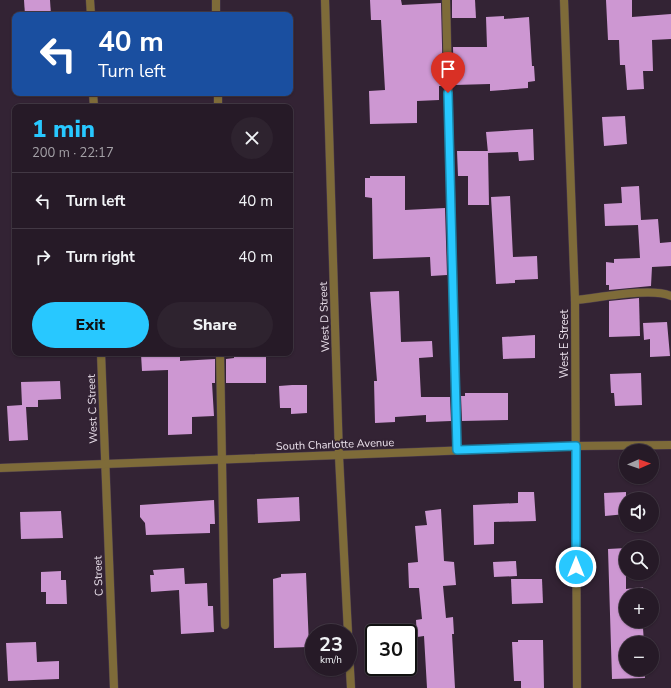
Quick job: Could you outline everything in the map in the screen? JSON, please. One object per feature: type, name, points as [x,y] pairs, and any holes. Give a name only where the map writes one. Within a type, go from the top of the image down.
[{"type":"street","points":[[90,0],[91,12]]},
{"type":"street","points":[[216,0],[216,12]]},
{"type":"street","name":"West D Street","points":[[325,0],[339,456],[347,624]]},
{"type":"street","points":[[446,0],[457,450]]},
{"type":"street","name":"West E Street","points":[[564,0],[575,300],[577,688]]},
{"type":"street","points":[[575,300],[650,293],[664,293],[671,296]]},
{"type":"street","name":"West C Street","points":[[101,356],[105,463]]},
{"type":"street","points":[[220,356],[225,625]]},
{"type":"street","name":"South Charlotte Avenue","points":[[0,468],[576,446],[671,446]]},
{"type":"street","name":"C Street","points":[[105,463],[114,688]]},
{"type":"street","name":"West D Street","points":[[350,676],[351,688]]},
{"type":"building","points":[[24,0],[50,0],[51,12],[25,12]]},
{"type":"building","points":[[370,0],[401,0],[402,5],[441,3],[443,86],[439,86],[439,100],[417,101],[417,123],[370,124],[369,91],[385,90],[381,20],[371,20]]},
{"type":"building","points":[[452,0],[475,0],[476,18],[452,18]]},
{"type":"building","points":[[606,0],[632,0],[632,17],[671,14],[671,39],[652,40],[653,71],[643,71],[644,89],[627,90],[625,65],[620,65],[619,40],[608,40]]},
{"type":"building","points":[[504,16],[504,19],[529,17],[532,66],[534,66],[535,81],[528,82],[528,88],[490,91],[490,84],[454,85],[453,47],[487,47],[486,17]]},
{"type":"building","points":[[625,116],[627,144],[604,146],[602,117]]},
{"type":"building","points":[[533,129],[534,160],[519,161],[518,152],[488,153],[486,132]]},
{"type":"building","points":[[457,151],[488,151],[489,205],[468,205],[468,176],[458,176]]},
{"type":"building","points":[[370,176],[405,176],[405,210],[445,208],[447,275],[431,276],[430,257],[373,259],[372,198],[365,197],[365,178],[370,178]]},
{"type":"building","points":[[639,186],[641,220],[658,219],[660,243],[671,242],[671,266],[652,267],[651,286],[609,290],[609,285],[606,285],[606,262],[614,263],[614,259],[640,258],[638,225],[605,226],[604,204],[622,203],[621,187]]},
{"type":"building","points":[[510,196],[513,257],[537,256],[538,279],[515,280],[515,283],[496,284],[491,197]]},
{"type":"building","points":[[399,291],[401,342],[432,341],[433,357],[419,358],[421,397],[450,397],[451,421],[426,422],[426,415],[395,417],[395,422],[375,423],[374,381],[377,381],[370,292]]},
{"type":"building","points":[[639,298],[640,336],[609,337],[609,301]]},
{"type":"building","points":[[667,322],[670,356],[650,357],[650,339],[644,340],[643,323]]},
{"type":"building","points":[[535,335],[535,358],[503,359],[502,337]]},
{"type":"building","points":[[141,356],[180,356],[180,361],[215,359],[215,383],[212,383],[214,416],[192,417],[192,434],[168,435],[168,370],[142,371]]},
{"type":"building","points":[[234,356],[266,356],[266,383],[226,383],[226,359],[234,358]]},
{"type":"building","points":[[641,373],[642,405],[615,406],[614,393],[611,393],[610,374]]},
{"type":"building","points":[[60,381],[61,399],[38,400],[38,407],[26,407],[28,440],[9,441],[7,406],[22,405],[21,382]]},
{"type":"building","points":[[307,385],[307,413],[291,414],[291,408],[280,408],[279,386]]},
{"type":"building","points":[[465,393],[508,393],[508,420],[462,421],[461,396],[465,396]]},
{"type":"building","points":[[518,492],[534,492],[536,521],[494,522],[494,544],[474,545],[473,505],[518,503]]},
{"type":"building","points":[[619,492],[619,515],[605,516],[604,493]]},
{"type":"building","points":[[299,497],[300,521],[258,523],[257,499]]},
{"type":"building","points":[[214,500],[215,524],[210,524],[210,533],[146,535],[145,523],[140,517],[140,505]]},
{"type":"building","points":[[441,509],[444,561],[454,562],[456,585],[443,586],[446,618],[453,617],[454,634],[452,634],[455,688],[427,688],[424,636],[417,637],[416,620],[422,619],[419,588],[409,588],[408,563],[418,562],[415,526],[427,525],[425,511]]},
{"type":"building","points":[[61,511],[63,538],[21,539],[20,512]]},
{"type":"building","points":[[619,548],[619,580],[626,580],[626,588],[619,588],[619,628],[643,628],[644,636],[619,636],[619,676],[645,676],[645,678],[612,679],[608,549]]},
{"type":"building","points":[[516,561],[517,576],[494,577],[493,562]]},
{"type":"building","points":[[184,568],[185,584],[207,583],[208,606],[213,606],[214,632],[181,634],[179,590],[151,592],[150,575],[154,575],[153,570]]},
{"type":"building","points":[[61,571],[61,580],[66,580],[67,604],[46,604],[46,592],[41,592],[41,572]]},
{"type":"building","points":[[306,573],[308,624],[305,624],[305,647],[274,648],[273,579],[281,577],[281,574]]},
{"type":"building","points":[[511,579],[542,579],[543,603],[512,604]]},
{"type":"building","points":[[518,640],[543,640],[544,688],[521,688],[521,681],[514,681],[512,642],[518,642]]},
{"type":"building","points":[[36,642],[37,662],[59,661],[59,679],[8,681],[6,643]]},
{"type":"route","points":[[448,93],[457,450],[576,446],[576,567]]}]
